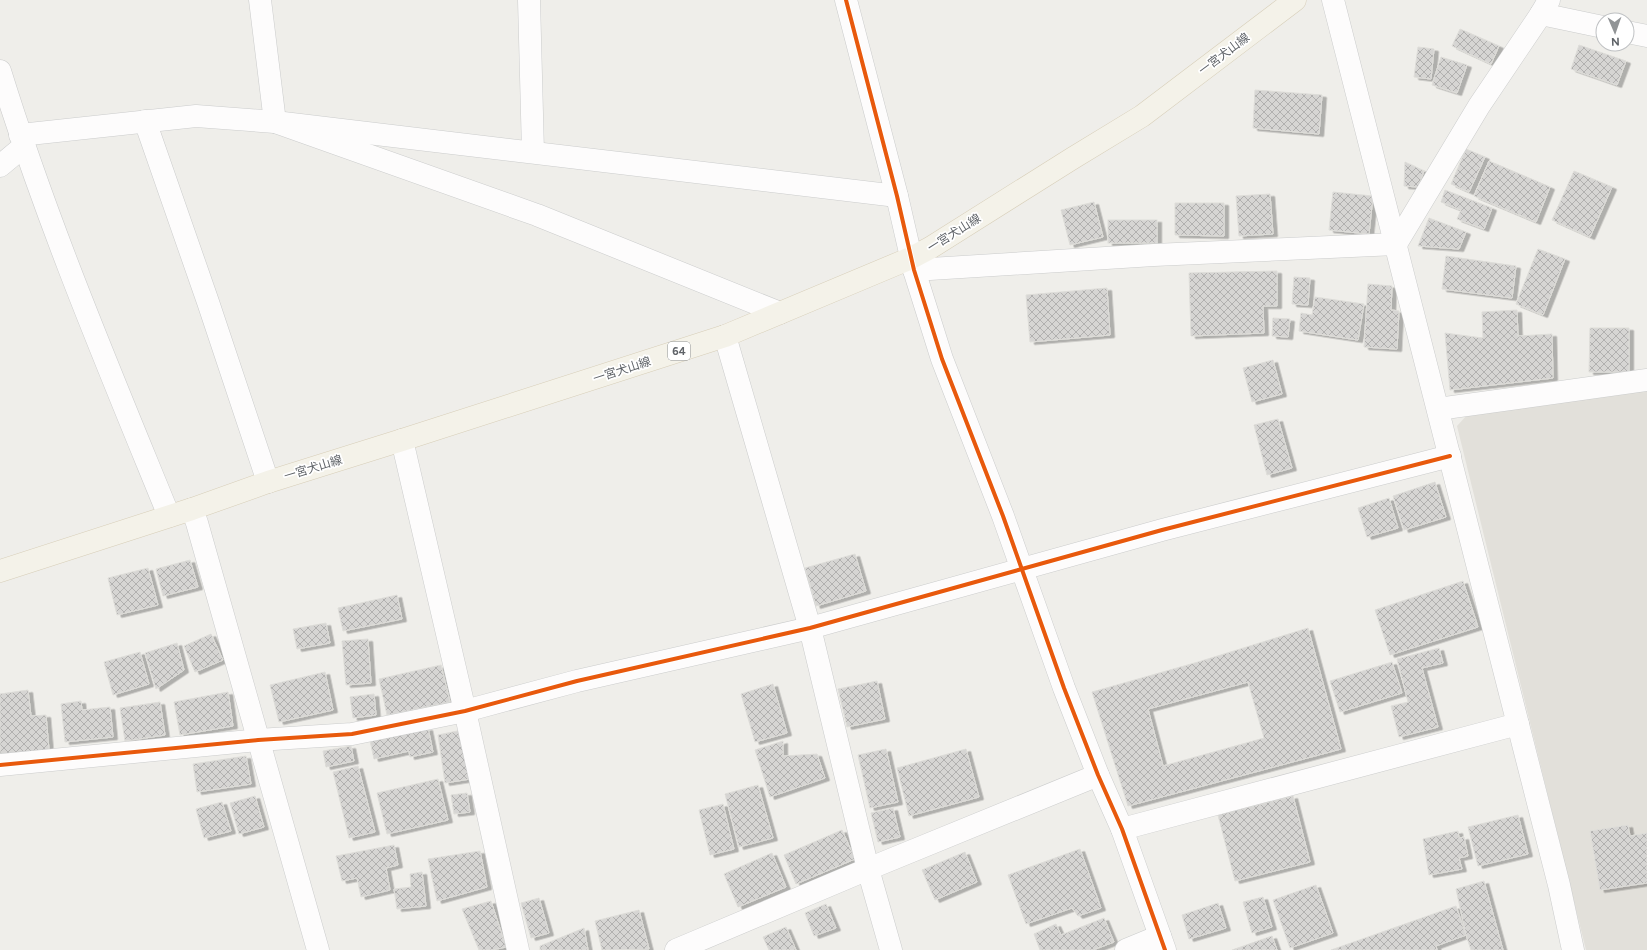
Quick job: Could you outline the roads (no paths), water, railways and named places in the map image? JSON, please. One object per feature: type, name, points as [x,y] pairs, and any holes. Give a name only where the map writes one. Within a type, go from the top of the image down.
[{"type":"main road","name":"一宮犬山線","points":[[0,571],[192,509],[268,482],[725,336],[780,313],[912,264],[930,248],[1142,116],[1295,0]]},
{"type":"street","points":[[260,0],[275,122]]},
{"type":"street","points":[[528,0],[533,152]]},
{"type":"street","points":[[846,0],[897,196],[912,264],[942,359],[1003,516],[1057,667],[1098,775],[1122,829],[1163,943],[1126,950]]},
{"type":"street","points":[[1333,0],[1559,885],[1573,950]]},
{"type":"street","points":[[1396,244],[1479,106],[1545,7],[1595,24]]},
{"type":"street","points":[[1635,34],[1647,36]]},
{"type":"street","points":[[0,71],[22,140],[70,273],[169,516]]},
{"type":"street","points":[[0,166],[22,140],[145,121],[196,116],[275,122],[897,196]]},
{"type":"street","points":[[145,121],[208,302],[268,482]]},
{"type":"street","points":[[275,122],[537,216],[780,313]]},
{"type":"street","points":[[912,264],[1396,244]]},
{"type":"street","points":[[725,336],[810,628],[868,869],[891,950]]},
{"type":"street","points":[[1438,409],[1647,380]]},
{"type":"street","points":[[402,440],[465,711],[518,950]]},
{"type":"street","points":[[0,765],[258,740],[352,734],[465,711],[577,681],[810,628],[1021,568],[1450,456]]},
{"type":"street","points":[[192,509],[318,950]]},
{"type":"street","points":[[1122,829],[1518,724]]},
{"type":"street","points":[[676,950],[868,869],[1098,775]]}]
